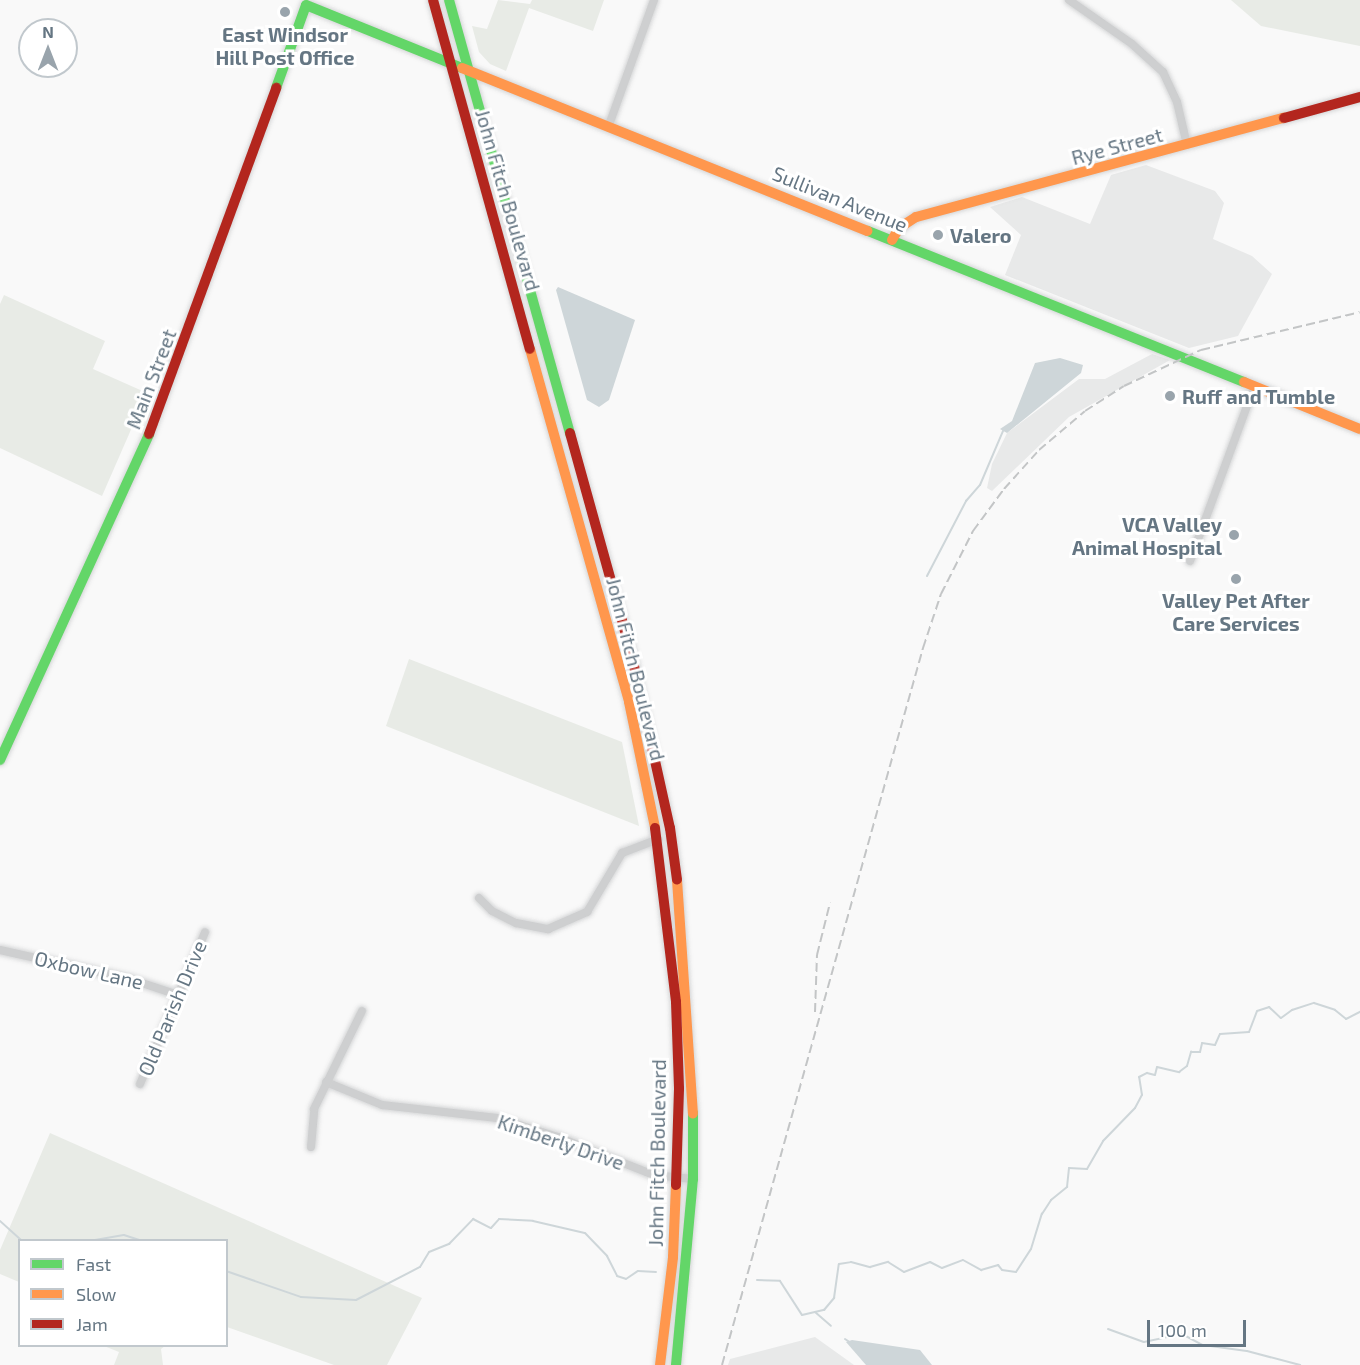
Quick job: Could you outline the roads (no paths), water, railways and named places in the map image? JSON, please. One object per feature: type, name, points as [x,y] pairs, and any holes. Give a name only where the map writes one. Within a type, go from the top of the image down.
[{"type":"main road","name":"John Fitch Boulevard","points":[[433,0],[629,702],[657,840],[675,996],[679,1089],[678,1179],[660,1365]]},
{"type":"main road","name":"John Fitch Boulevard","points":[[448,0],[632,657],[672,838],[689,995],[693,1089],[693,1179],[676,1365]]},
{"type":"main road","name":"Sullivan Avenue","points":[[307,2],[1360,429]]},
{"type":"main road","name":"Main Street","points":[[0,760],[162,405],[307,2]]},
{"type":"main road","name":"Rye Street","points":[[892,240],[898,228],[916,217],[1360,97]]},
{"type":"main road","points":[[588,558],[603,554]]},
{"type":"main road","points":[[675,996],[689,995]]},
{"type":"main road","points":[[679,1089],[693,1089]]},
{"type":"street","points":[[609,125],[654,0]]},
{"type":"street","points":[[1069,0],[1132,44],[1163,72],[1177,102],[1187,145]]},
{"type":"street","points":[[1190,561],[1254,387]]},
{"type":"street","points":[[479,898],[492,911],[516,923],[548,929],[586,912],[622,853],[657,840],[672,838]]},
{"type":"street","name":"Old Parish Drive","points":[[140,1084],[205,932]]},
{"type":"street","name":"Oxbow Lane","points":[[0,950],[130,979],[178,995]]},
{"type":"street","points":[[311,1147],[314,1109],[362,1011]]},
{"type":"street","name":"Kimberly Drive","points":[[326,1082],[382,1105],[508,1121],[654,1175],[693,1179]]},
{"type":"waterway","points":[[927,576],[966,501],[980,485],[1003,431]]},
{"type":"waterway","points":[[757,1280],[780,1281],[802,1315],[824,1310],[834,1298],[839,1264],[851,1262],[870,1267],[888,1262],[904,1272],[930,1262],[942,1268],[963,1260],[981,1270],[998,1265],[1002,1270],[1016,1272],[1031,1249],[1042,1214],[1051,1200],[1067,1187],[1069,1168],[1087,1169],[1103,1141],[1135,1108],[1142,1095],[1139,1077],[1147,1073],[1155,1075],[1157,1067],[1179,1072],[1187,1066],[1191,1052],[1200,1052],[1202,1043],[1215,1045],[1220,1034],[1249,1032],[1257,1011],[1269,1007],[1281,1018],[1292,1010],[1314,1003],[1335,1010],[1346,1019],[1360,1012]]},
{"type":"waterway","points":[[228,1272],[301,1297],[356,1300],[420,1267],[429,1252],[449,1244],[473,1219],[491,1228],[499,1219],[533,1221],[585,1233],[607,1256],[617,1276],[626,1279],[638,1271],[656,1272]]},
{"type":"waterway","points":[[0,1221],[20,1239]]},
{"type":"waterway","points":[[101,1239],[124,1235],[136,1239]]},
{"type":"waterway","points":[[815,1312],[831,1326]]},
{"type":"waterway","points":[[1108,1329],[1144,1342],[1182,1334],[1203,1345],[1247,1351],[1300,1365]]},
{"type":"waterway","points":[[845,1339],[851,1343]]},
{"type":"railway","points":[[722,1365],[923,648],[941,594],[973,531],[1004,489],[1039,450],[1085,411],[1124,386],[1201,350],[1360,312]]},
{"type":"railway","points":[[815,1012],[817,955],[830,903]]},
{"type":"place","name":"East Windsor Hill Post Office","points":[[285,12]]},
{"type":"place","name":"Valero","points":[[938,235]]},
{"type":"place","name":"Ruff and Tumble","points":[[1170,396]]},
{"type":"place","name":"VCA Valley Animal Hospital","points":[[1234,535]]},
{"type":"place","name":"Valley Pet After Care Services","points":[[1236,579]]}]
